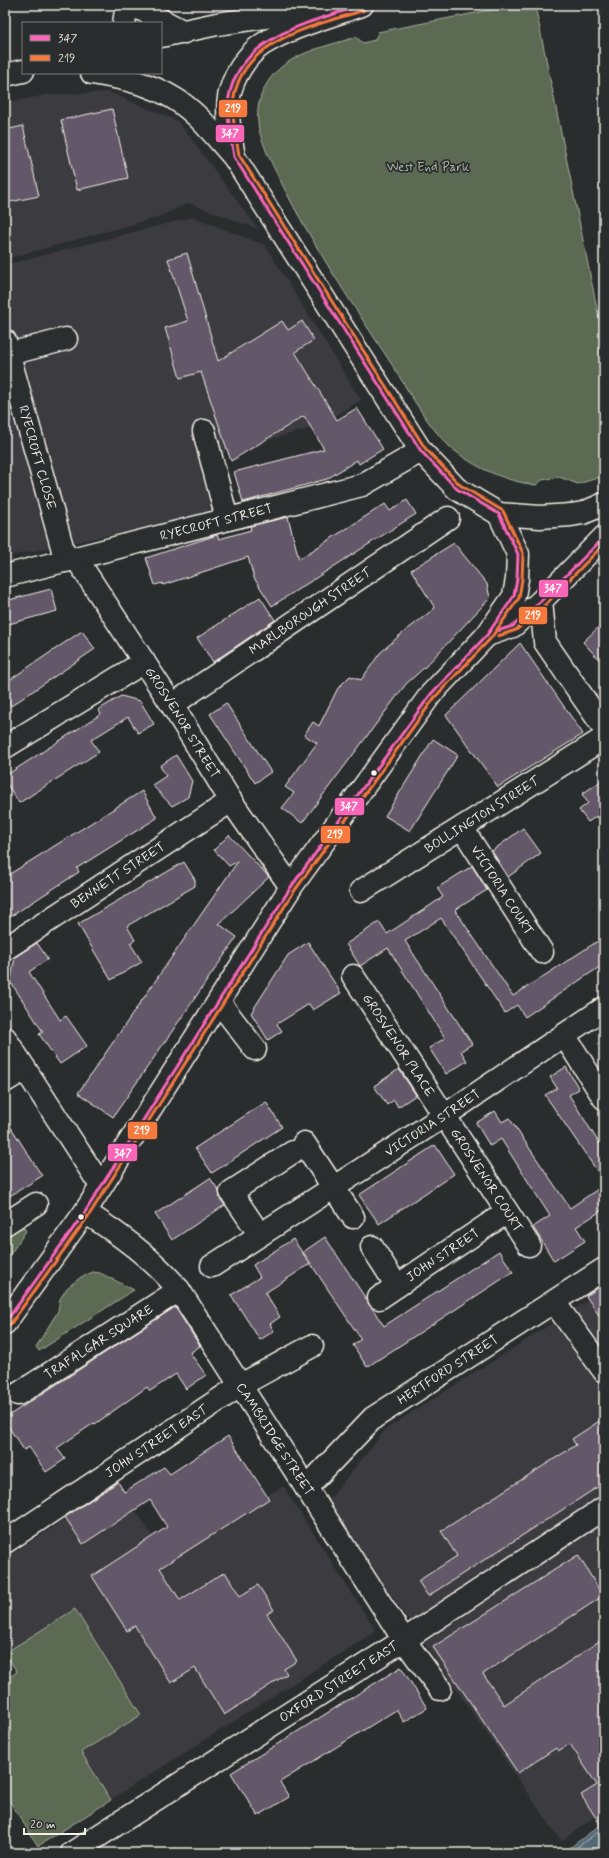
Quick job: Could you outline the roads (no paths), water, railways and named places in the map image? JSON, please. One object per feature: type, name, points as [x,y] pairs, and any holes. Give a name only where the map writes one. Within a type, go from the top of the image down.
[{"type":"main road","points":[[124,22],[127,5]]},
{"type":"main road","points":[[133,5],[184,32]]},
{"type":"main road","points":[[162,36],[217,24],[347,5]]},
{"type":"main road","points":[[234,157],[228,122],[230,96],[242,63],[262,44],[301,26],[362,5]]},
{"type":"main road","points":[[5,75],[22,71]]},
{"type":"main road","points":[[98,74],[130,79],[175,99],[199,119],[234,157],[421,451],[457,489],[500,514],[540,517],[571,515],[583,513],[604,504]]},
{"type":"main road","name":"RYECROFT CLOSE","points":[[66,340],[7,347],[71,560]]},
{"type":"main road","points":[[204,431],[227,518]]},
{"type":"main road","name":"RYECROFT STREET","points":[[5,576],[71,560],[227,518],[362,485],[421,451]]},
{"type":"main road","points":[[5,1323],[85,1212],[291,887],[431,694],[487,635],[514,596],[517,579],[518,554],[500,514]]},
{"type":"main road","name":"MARLBOROUGH STREET","points":[[172,705],[448,518]]},
{"type":"main road","points":[[487,635],[513,626],[541,601],[604,537]]},
{"type":"main road","name":"GROSVENOR STREET","points":[[71,560],[144,662],[231,802],[291,887]]},
{"type":"main road","points":[[541,601],[545,642],[604,728]]},
{"type":"main road","points":[[5,747],[144,662]]},
{"type":"main road","name":"BOLLINGTON STREET","points":[[361,891],[604,738]]},
{"type":"main road","name":"BENNETT STREET","points":[[5,949],[231,802]]},
{"type":"main road","name":"VICTORIA COURT","points":[[462,828],[542,952]]},
{"type":"main road","name":"GROSVENOR PLACE","points":[[352,976],[444,1116]]},
{"type":"main road","points":[[219,1002],[255,1049]]},
{"type":"main road","name":"VICTORIA STREET","points":[[212,1266],[444,1116],[604,1008]]},
{"type":"main road","points":[[564,1035],[604,1098]]},
{"type":"main road","points":[[5,1038],[101,1186]]},
{"type":"main road","points":[[5,1081],[25,1069]]},
{"type":"main road","name":"GROSVENOR COURT","points":[[444,1116],[530,1245]]},
{"type":"main road","points":[[260,1235],[231,1192],[298,1147],[333,1188],[353,1217]]},
{"type":"main road","points":[[5,1224],[36,1204]]},
{"type":"main road","name":"CAMBRIDGE STREET","points":[[85,1212],[115,1231],[158,1267],[179,1290],[404,1640],[440,1689]]},
{"type":"main road","name":"JOHN STREET","points":[[379,1298],[507,1212]]},
{"type":"main road","points":[[372,1247],[397,1286]]},
{"type":"main road","name":"HERTFORD STREET","points":[[306,1488],[373,1418],[604,1269]]},
{"type":"main road","name":"TRAFALGAR SQUARE","points":[[18,1394],[179,1290]]},
{"type":"main road","points":[[554,1302],[604,1371]]},
{"type":"main road","name":"JOHN STREET EAST","points":[[5,1542],[241,1385],[312,1346]]},
{"type":"main road","name":"OXFORD STREET EAST","points":[[72,1853],[404,1640],[604,1508]]},
{"type":"water","points":[[604,1822],[604,1853],[563,1853]]},
{"type":"park label","name":"West End Park","points":[[428,167]]}]
